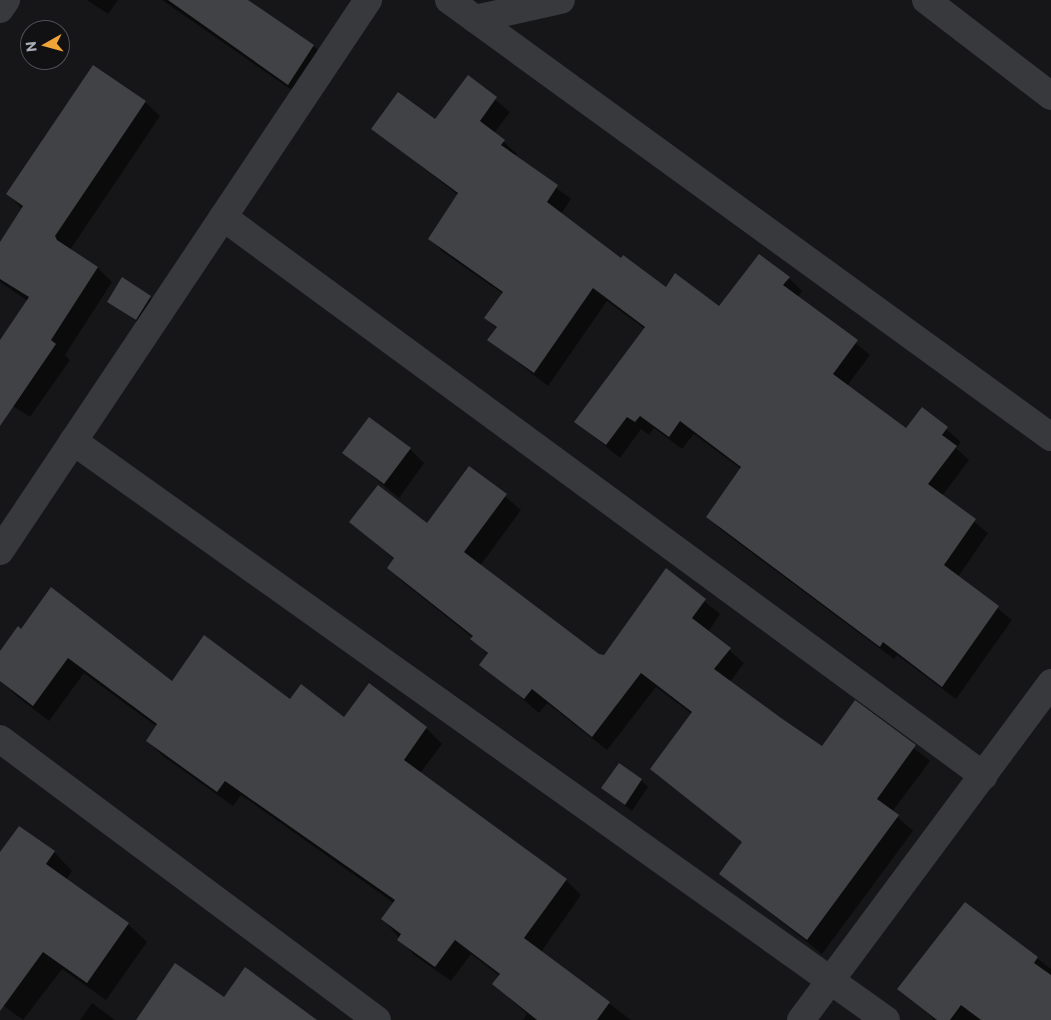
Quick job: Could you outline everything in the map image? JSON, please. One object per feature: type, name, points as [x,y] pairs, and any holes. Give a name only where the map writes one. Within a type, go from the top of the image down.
[{"type":"street","points":[[0,9],[6,0]]},
{"type":"street","points":[[0,550],[368,0]]},
{"type":"street","points":[[449,0],[1051,437]]},
{"type":"street","points":[[475,19],[561,0]]},
{"type":"street","points":[[926,0],[1051,96]]},
{"type":"street","points":[[223,217],[984,776]]},
{"type":"street","points":[[73,441],[830,978],[886,1020]]},
{"type":"street","points":[[801,1020],[830,978],[984,776],[1051,683]]},
{"type":"street","points":[[0,739],[377,1020]]},
{"type":"building","points":[[168,0],[248,0],[314,45],[288,85]]},
{"type":"building","points":[[93,65],[146,101],[55,236],[57,240],[98,267],[51,340],[56,344],[0,426],[0,340],[29,297],[0,279],[0,242],[23,206],[6,194]]},
{"type":"building","points":[[468,75],[497,97],[480,121],[505,140],[501,145],[558,185],[547,202],[621,258],[623,255],[666,287],[675,273],[719,306],[759,254],[790,277],[783,285],[858,340],[833,374],[906,428],[922,407],[948,427],[942,435],[957,446],[928,484],[976,519],[944,565],[999,606],[942,687],[883,642],[880,647],[706,517],[741,467],[680,421],[669,437],[640,416],[635,422],[627,417],[606,445],[574,422],[645,327],[593,288],[534,373],[487,340],[497,327],[484,318],[503,292],[428,239],[458,193],[371,129],[398,92],[435,119]]},
{"type":"building","points":[[122,277],[151,296],[136,320],[107,302]]},
{"type":"building","points":[[369,417],[411,448],[384,484],[342,453]]},
{"type":"building","points":[[469,466],[507,494],[464,552],[599,654],[604,655],[666,568],[706,599],[692,618],[731,648],[714,669],[781,718],[822,746],[855,700],[916,745],[877,799],[899,815],[807,940],[719,874],[742,842],[650,769],[692,712],[641,673],[592,737],[532,689],[524,699],[479,665],[488,653],[470,639],[473,636],[387,568],[394,558],[349,522],[378,485],[427,523]]},
{"type":"building","points":[[51,587],[172,681],[204,635],[290,699],[301,684],[344,717],[369,683],[427,727],[404,760],[567,879],[524,938],[610,1002],[597,1020],[537,1020],[492,984],[500,974],[455,940],[435,967],[397,940],[401,934],[381,919],[395,900],[225,781],[217,792],[146,741],[157,724],[68,658],[33,706],[0,681],[0,651],[18,626],[21,629]]},
{"type":"building","points":[[619,763],[642,779],[625,805],[601,788]]},
{"type":"building","points":[[19,826],[55,851],[46,864],[129,923],[87,983],[43,952],[0,1011],[0,852]]},
{"type":"building","points":[[965,902],[1038,957],[1034,963],[1051,975],[1051,1020],[981,1020],[961,1005],[950,1020],[937,1020],[897,989]]},
{"type":"building","points":[[175,963],[224,997],[245,967],[317,1020],[136,1020]]}]
